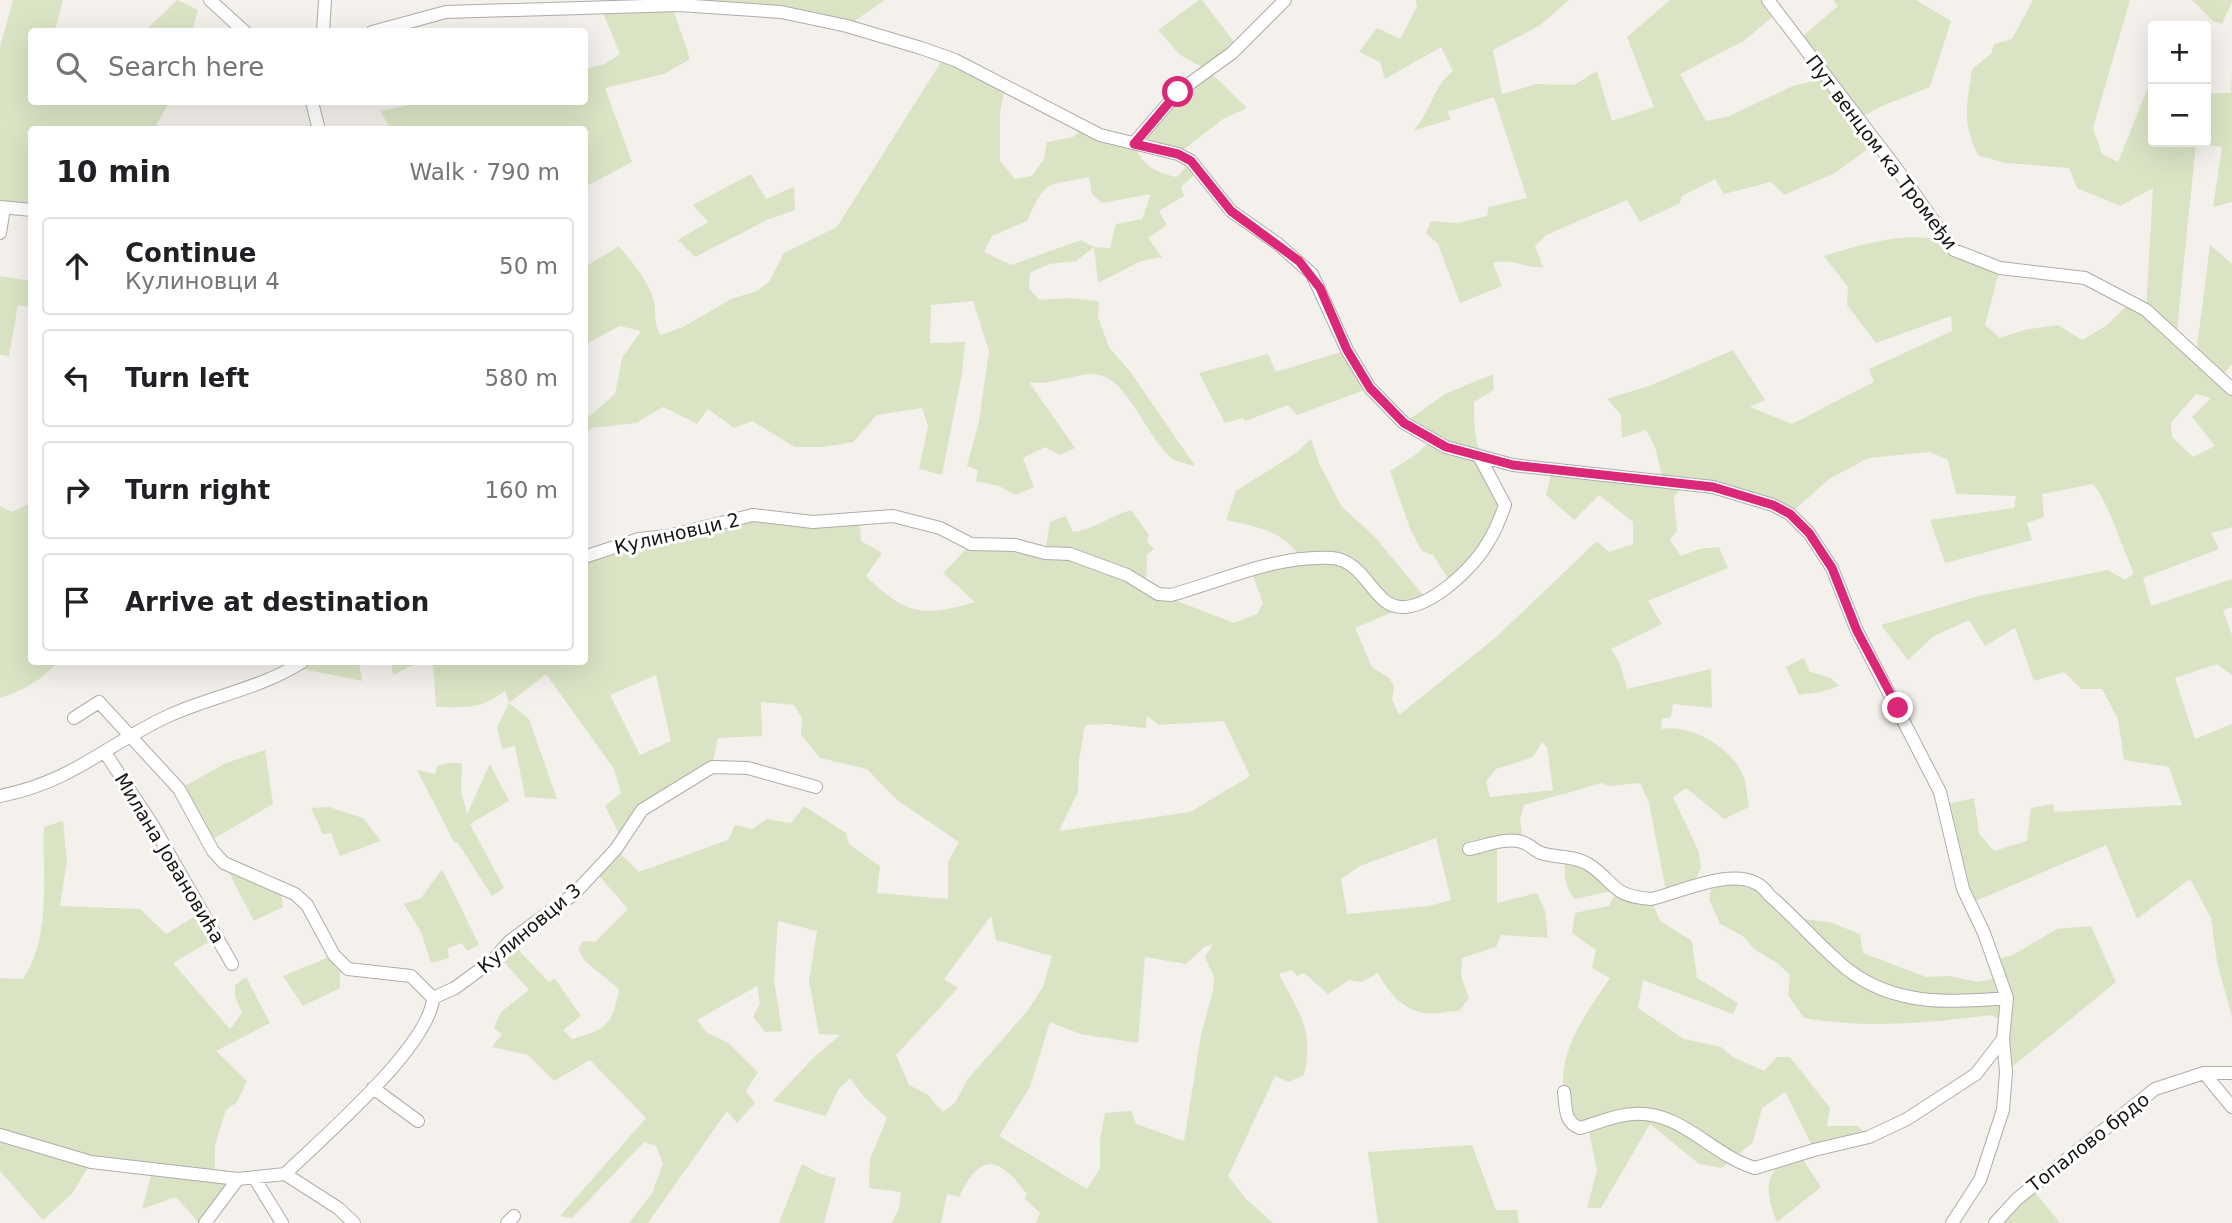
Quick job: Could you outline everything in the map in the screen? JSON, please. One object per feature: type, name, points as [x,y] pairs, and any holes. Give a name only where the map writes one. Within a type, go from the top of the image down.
[{"type":"street","points":[[210,0],[241,28]]},
{"type":"street","points":[[323,28],[325,0]]},
{"type":"street","points":[[1134,144],[1178,92],[1232,53],[1285,0]]},
{"type":"street","name":"Пут венцом ка Тромеђи","points":[[1768,0],[1902,176],[1954,250],[2000,268],[2085,278],[2132,300],[2232,389]]},
{"type":"street","points":[[387,28],[446,12],[680,5],[781,12],[847,26],[955,60],[1100,135],[1178,154],[1191,161],[1231,211],[1299,261],[1320,288],[1347,350],[1370,388],[1404,423],[1446,447],[1552,471],[1713,487],[1773,505],[1802,525],[1832,568],[1857,631],[1940,792],[1963,890],[1984,933],[2007,998],[2003,1039],[2006,1072],[2003,1110],[1980,1181],[1952,1223]]},
{"type":"street","points":[[313,105],[318,126]]},
{"type":"street","points":[[0,229],[2,208],[28,210]]},
{"type":"street","name":"Кулиновци 2","points":[[588,556],[639,539],[668,536],[753,515],[823,522],[892,516],[940,528],[971,544],[1015,545],[1045,553],[1070,554],[1127,575],[1158,594],[1171,595],[1267,564],[1301,558],[1336,558],[1366,578],[1385,601],[1400,609],[1417,607],[1457,577],[1486,547],[1500,521],[1505,505],[1479,456]]},
{"type":"street","name":"Милана Јовановића","points":[[0,796],[58,779],[170,716],[260,682],[296,665]]},
{"type":"street","points":[[74,718],[99,702],[129,737]]},
{"type":"street","name":"Милана Јовановића","points":[[129,737],[179,789],[213,851],[224,863],[295,894],[307,905],[334,955],[348,969],[411,976],[433,998]]},
{"type":"street","name":"Милана Јовановића","points":[[106,754],[152,824],[232,964]]},
{"type":"street","name":"Кулиновци 3","points":[[433,998],[455,988],[493,960],[528,926],[574,894],[616,849],[642,810],[712,766],[748,768],[816,787]]},
{"type":"street","points":[[1469,849],[1506,841],[1523,842],[1540,853],[1576,859],[1589,865],[1607,884],[1627,896],[1637,898],[1651,899],[1734,878],[1753,881],[1762,885],[1769,895],[1849,970],[1873,985],[1931,1001],[2007,998]]},
{"type":"street","points":[[0,1135],[91,1162],[153,1167],[238,1179],[285,1174],[373,1088],[425,1024],[432,1012],[433,998]]},
{"type":"street","points":[[1564,1092],[1569,1120],[1580,1128],[1630,1114],[1670,1118],[1718,1153],[1755,1168],[1870,1137],[1907,1119],[1976,1074],[2003,1039]]},
{"type":"street","points":[[2204,1073],[2232,1107]]},
{"type":"street","name":"Топалово брдо","points":[[1995,1223],[2017,1199],[2096,1137],[2124,1111],[2155,1089],[2204,1073],[2232,1073]]},
{"type":"street","points":[[373,1088],[418,1121]]},
{"type":"street","points":[[285,1174],[338,1208],[354,1223]]},
{"type":"street","points":[[205,1223],[238,1179]]},
{"type":"street","points":[[255,1179],[282,1223]]},
{"type":"green space","points":[[13,0],[63,0],[56,28],[28,28],[28,105],[167,105],[156,126],[28,126],[28,210],[0,207],[0,47]]},
{"type":"green space","points":[[177,0],[198,10],[193,28],[148,28]]},
{"type":"green space","points":[[615,0],[885,0],[847,26],[781,12],[672,6],[690,59],[664,74],[605,88],[632,162],[588,185],[588,126],[389,126],[380,111],[410,105],[588,105],[588,68],[605,64],[620,54],[601,8],[613,8]]},
{"type":"green space","points":[[1202,0],[1238,47],[1208,70],[1247,108],[1223,119],[1178,154],[1134,144],[1145,163],[1162,173],[1177,177],[1191,161],[1200,170],[1181,187],[1184,196],[1159,211],[1167,225],[1148,238],[1162,257],[1141,261],[1098,283],[1094,247],[1076,261],[1049,264],[1030,273],[1029,288],[1039,300],[1067,298],[1099,301],[1098,317],[1109,347],[1132,374],[1195,466],[1170,457],[1121,389],[1112,381],[1095,374],[1048,382],[1029,382],[1075,448],[1060,455],[1045,447],[1023,458],[1034,487],[1016,495],[999,486],[976,481],[978,470],[967,466],[979,421],[989,351],[973,301],[931,305],[930,343],[965,342],[962,373],[942,475],[919,469],[928,426],[922,408],[877,415],[853,442],[824,447],[795,447],[752,421],[734,428],[708,409],[697,424],[663,407],[636,423],[591,428],[588,431],[588,418],[615,394],[622,358],[641,331],[620,326],[588,342],[588,265],[619,246],[647,284],[661,335],[683,327],[731,299],[757,291],[769,282],[784,253],[837,227],[944,57],[1005,87],[1000,113],[1000,161],[1015,179],[1032,176],[1044,159],[1047,142],[1073,137],[1084,127],[1134,143],[1207,70],[1180,55],[1158,30]],"holes":[[[1089,177],[1092,194],[1102,203],[1151,194],[1142,219],[1116,224],[1110,248],[1094,247],[1081,240],[1011,265],[984,252],[992,236],[1027,221],[1039,197],[1049,186]]]},
{"type":"green space","points":[[1416,0],[1569,0],[1539,26],[1493,50],[1502,94],[1537,84],[1574,85],[1597,71],[1612,121],[1654,107],[1627,37],[1670,0],[1768,0],[1777,13],[1745,40],[1680,74],[1706,121],[1727,117],[1793,86],[1826,78],[1798,40],[1838,6],[1833,0],[1916,0],[1951,21],[1930,87],[1858,119],[1876,143],[1835,173],[1784,195],[1771,182],[1724,194],[1715,179],[1682,196],[1680,203],[1640,222],[1627,200],[1546,235],[1535,246],[1543,267],[1493,263],[1502,286],[1460,303],[1438,244],[1426,233],[1431,221],[1458,223],[1487,216],[1489,207],[1527,198],[1494,97],[1447,112],[1451,119],[1413,131],[1440,84],[1453,71],[1441,47],[1385,79],[1380,62],[1359,52],[1377,28],[1400,39],[1417,7]]},
{"type":"green space","points":[[2033,0],[2130,0],[2093,128],[2102,154],[2118,162],[2148,87],[2148,147],[2196,147],[2176,340],[2196,355],[2210,245],[2232,264],[2232,364],[2220,378],[2232,389],[2232,527],[2211,533],[2219,549],[2143,578],[2151,606],[2232,579],[2232,607],[2223,610],[2232,635],[2232,675],[2217,664],[2175,678],[2195,739],[2232,724],[2232,1017],[2217,962],[2211,918],[2190,879],[2137,919],[2106,845],[1969,904],[1943,805],[1974,798],[1979,834],[1994,851],[2027,841],[2031,808],[2053,804],[2054,812],[2182,805],[2169,767],[2124,760],[2118,719],[2102,689],[2081,689],[2064,672],[2034,681],[2015,628],[1985,646],[1969,620],[1934,636],[1908,660],[1881,625],[1982,595],[2108,570],[2125,580],[2134,573],[2110,514],[2093,484],[2042,494],[2044,517],[2027,523],[2032,540],[1945,563],[1930,520],[2014,508],[2016,496],[1956,494],[1948,460],[1930,452],[1868,458],[1829,479],[1790,514],[1686,483],[1674,497],[1677,531],[1670,540],[1681,556],[1699,549],[1719,547],[1728,568],[1648,601],[1662,624],[1611,649],[1620,664],[1627,689],[1711,669],[1712,708],[1673,704],[1671,717],[1662,719],[1661,729],[1684,730],[1719,746],[1737,764],[1743,775],[1749,807],[1724,819],[1686,788],[1673,797],[1699,852],[1701,868],[1692,888],[1667,896],[1649,803],[1640,783],[1609,786],[1602,783],[1524,805],[1520,820],[1523,842],[1497,843],[1497,903],[1537,893],[1545,911],[1548,938],[1501,935],[1496,947],[1462,958],[1461,976],[1469,998],[1459,1011],[1428,1013],[1409,1008],[1391,993],[1378,973],[1362,982],[1349,980],[1328,994],[1304,973],[1297,976],[1291,970],[1279,974],[1299,1012],[1306,1033],[1307,1059],[1304,1075],[1289,1082],[1275,1076],[1228,1176],[1245,1198],[1273,1223],[1036,1223],[1040,1213],[1025,1199],[1027,1194],[1017,1181],[999,1166],[990,1164],[975,1172],[959,1197],[947,1194],[941,1223],[892,1223],[899,1208],[901,1192],[869,1188],[870,1159],[887,1118],[865,1098],[850,1078],[838,1090],[826,1116],[773,1101],[813,1058],[840,1035],[819,1034],[809,981],[817,931],[778,921],[774,980],[782,1031],[765,1032],[753,1017],[760,1003],[757,986],[697,1020],[707,1033],[727,1042],[758,1072],[746,1091],[755,1103],[737,1123],[727,1111],[648,1223],[629,1223],[652,1193],[663,1164],[656,1146],[644,1142],[572,1218],[560,1216],[646,1118],[590,1060],[554,1081],[528,1055],[492,1047],[502,1034],[494,1028],[501,1012],[529,990],[498,955],[510,941],[549,982],[555,979],[581,1016],[563,1030],[572,1039],[606,1024],[617,1001],[619,989],[586,962],[578,950],[583,941],[595,942],[628,909],[594,870],[616,849],[639,872],[728,840],[735,825],[752,829],[767,819],[791,823],[804,806],[846,833],[849,844],[880,866],[877,893],[948,899],[948,862],[959,842],[897,800],[867,769],[820,758],[801,735],[802,718],[794,705],[761,702],[762,736],[718,738],[712,767],[642,810],[622,840],[605,806],[621,793],[614,769],[546,674],[509,703],[505,691],[480,704],[436,707],[433,665],[588,665],[588,561],[608,548],[753,515],[859,517],[861,541],[882,553],[866,576],[879,589],[903,605],[928,611],[975,602],[943,573],[971,544],[1045,553],[1050,522],[1066,516],[1073,532],[1131,510],[1149,535],[1147,542],[1154,549],[1147,555],[1146,586],[1158,594],[1147,618],[1159,594],[1234,623],[1257,614],[1263,603],[1250,568],[1301,558],[1277,535],[1226,520],[1236,491],[1296,453],[1311,439],[1319,463],[1341,506],[1374,536],[1428,601],[1400,609],[1355,628],[1372,667],[1389,678],[1394,686],[1392,699],[1399,715],[1495,638],[1597,541],[1609,552],[1633,544],[1633,522],[1599,495],[1574,520],[1546,495],[1552,471],[1663,480],[1655,447],[1646,430],[1622,438],[1621,415],[1607,399],[1652,385],[1733,350],[1765,400],[1750,407],[1792,424],[1874,382],[1869,369],[1952,331],[1951,316],[1876,343],[1847,305],[1848,287],[1824,256],[1869,243],[1917,237],[1932,238],[1967,250],[2000,268],[1985,325],[2000,338],[2024,330],[2058,325],[2082,340],[2106,326],[2132,300],[2146,309],[2153,188],[2120,206],[2077,188],[2069,168],[2006,163],[1979,156],[1970,134],[1967,114],[1972,69],[1991,54],[1994,44],[2012,39]],"holes":[[[2196,394],[2211,398],[2192,417],[2215,446],[2193,457],[2172,437],[2171,423]],[[656,675],[671,741],[640,755],[610,695]],[[1147,716],[1159,725],[1224,721],[1250,776],[1190,812],[1059,831],[1078,792],[1079,760],[1085,725],[1146,728]],[[1542,742],[1547,747],[1553,790],[1490,797],[1486,782],[1496,769],[1533,757]],[[1436,838],[1451,900],[1429,906],[1347,914],[1341,879],[1360,866]],[[991,916],[996,940],[1052,956],[1043,987],[1028,1010],[967,1080],[955,1103],[943,1112],[927,1094],[909,1085],[896,1055],[958,988],[944,979]],[[1213,944],[1205,957],[1214,977],[1213,990],[1201,1035],[1184,1141],[1136,1124],[1131,1111],[1105,1113],[1100,1140],[1100,1168],[1087,1189],[999,1136],[1030,1087],[1050,1022],[1080,1034],[1138,1043],[1145,957],[1186,964],[1204,947]]]},
{"type":"green space","points":[[2192,0],[2232,2],[2222,24],[2213,21]]},
{"type":"green space","points":[[2232,72],[2232,202],[2213,207],[2222,147],[2211,145],[2211,93],[2231,93]]},
{"type":"green space","points":[[751,174],[766,199],[794,187],[795,210],[767,220],[695,257],[678,240],[708,222],[693,205]]},
{"type":"green space","points":[[0,276],[28,281],[28,307],[18,305],[9,356],[0,355]]},
{"type":"green space","points":[[1347,350],[1370,388],[1297,415],[1288,405],[1245,421],[1243,418],[1225,423],[1199,373],[1268,354],[1276,372]]},
{"type":"green space","points":[[1493,374],[1494,390],[1474,402],[1475,433],[1485,467],[1505,505],[1500,521],[1451,583],[1433,555],[1422,551],[1411,531],[1390,471],[1414,456],[1432,440],[1404,423],[1445,394]]},
{"type":"green space","points":[[28,504],[28,665],[54,665],[32,684],[0,698],[0,506],[12,512]]},
{"type":"green space","points":[[1804,658],[1810,672],[1831,678],[1839,686],[1799,695],[1786,667]]},
{"type":"green space","points":[[359,665],[362,681],[293,667]]},
{"type":"green space","points":[[391,665],[413,665],[393,675]]},
{"type":"green space","points":[[509,703],[529,719],[557,799],[525,797],[515,746],[502,749],[497,727]]},
{"type":"green space","points":[[265,750],[273,804],[208,842],[179,789],[226,763]]},
{"type":"green space","points":[[462,763],[461,791],[467,814],[490,764],[509,801],[470,824],[504,888],[492,896],[458,843],[454,842],[417,770],[435,774],[437,766]]},
{"type":"green space","points":[[329,807],[363,818],[381,841],[340,856],[331,833],[323,834],[311,808]]},
{"type":"green space","points":[[63,821],[67,860],[60,906],[140,909],[166,934],[202,912],[217,937],[173,963],[230,1029],[242,1013],[235,996],[235,985],[246,977],[270,1023],[216,1051],[247,1081],[237,1102],[226,1110],[215,1145],[215,1174],[238,1179],[199,1223],[176,1197],[142,1209],[153,1168],[91,1162],[72,1194],[43,1220],[0,1171],[0,978],[23,979],[32,962],[42,925],[44,905],[44,827]]},
{"type":"green space","points":[[1567,857],[1607,883],[1651,899],[1660,921],[1692,941],[1697,978],[1738,1003],[1733,1014],[1643,980],[1638,1008],[1684,1039],[1721,1047],[1733,1057],[1764,1071],[1777,1057],[1790,1057],[1830,1108],[1827,1126],[1858,1126],[1869,1137],[1814,1150],[1785,1092],[1762,1108],[1753,1142],[1722,1168],[1699,1164],[1650,1124],[1601,1208],[1587,1208],[1597,1170],[1588,1126],[1575,1126],[1563,1079],[1569,1048],[1592,1004],[1610,978],[1592,968],[1596,950],[1572,933],[1575,913],[1609,906],[1617,890],[1574,899],[1565,879]]},
{"type":"green space","points":[[224,863],[280,886],[283,907],[254,921]]},
{"type":"green space","points":[[442,869],[479,945],[467,951],[462,943],[448,948],[449,958],[431,963],[421,932],[404,904],[421,898]]},
{"type":"green space","points":[[1740,879],[1795,918],[1830,922],[1860,934],[1863,953],[1926,977],[1949,976],[1978,982],[2000,977],[1994,960],[2013,955],[2057,929],[2091,926],[2116,982],[2006,1072],[2006,1023],[1991,1015],[1898,1024],[1804,1018],[1788,995],[1790,975],[1777,963],[1754,949],[1743,936],[1720,924],[1709,899],[1713,882]]},
{"type":"green space","points":[[334,955],[348,969],[340,973],[340,988],[303,1006],[283,976]]},
{"type":"green space","points":[[1472,1145],[1496,1210],[1517,1210],[1519,1223],[1378,1223],[1368,1152]]},
{"type":"green space","points":[[1800,1155],[1821,1187],[1777,1222],[1770,1199],[1770,1181],[1779,1166]]},
{"type":"green space","points":[[802,1164],[820,1174],[836,1178],[824,1223],[779,1223]]},
{"type":"green space","points":[[2031,1187],[2060,1223],[1995,1223]]},
{"type":"route","points":[[1178,92],[1134,144],[1178,154],[1191,161],[1231,211],[1264,237],[1278,244],[1312,274],[1347,350],[1370,388],[1404,423],[1446,447],[1513,465],[1713,487],[1773,505],[1790,514],[1809,533],[1832,568],[1857,631],[1898,708]]}]
